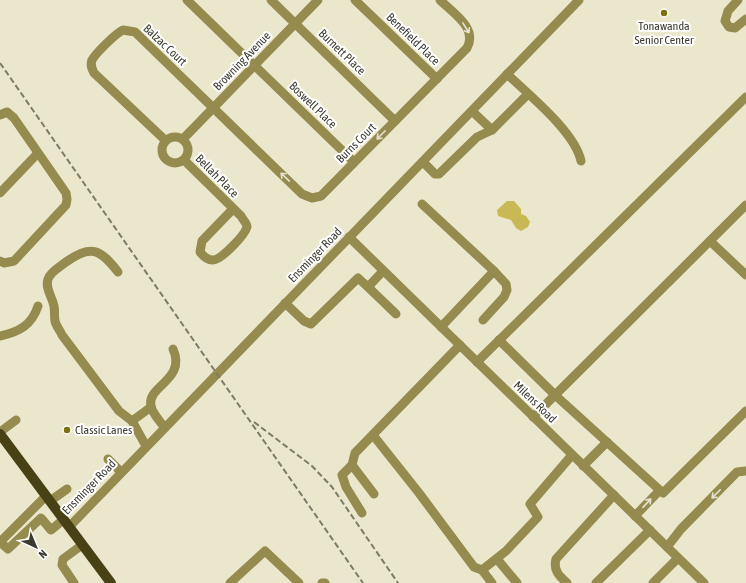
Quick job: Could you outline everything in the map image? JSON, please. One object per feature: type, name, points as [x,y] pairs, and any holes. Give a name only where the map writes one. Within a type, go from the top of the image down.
[{"type":"main road","points":[[0,433],[108,582]]},
{"type":"street","name":"Boswell Place","points":[[188,0],[354,162]]},
{"type":"street","name":"Burnett Place","points":[[271,0],[396,121]]},
{"type":"street","name":"Browning Avenue","points":[[183,139],[318,0]]},
{"type":"street","name":"Benefield Place","points":[[355,0],[436,79]]},
{"type":"street","name":"Burns Court","points":[[213,108],[307,197],[317,198],[321,196],[396,121],[467,48],[470,33],[465,24],[440,0]]},
{"type":"street","name":"Ensminger Road","points":[[66,523],[121,472],[579,0]]},
{"type":"street","points":[[738,0],[728,11],[725,20],[729,27],[735,28],[746,19]]},
{"type":"street","name":"Balzac Court","points":[[165,140],[94,73],[92,69],[91,65],[94,58],[119,32],[128,30],[135,32],[213,108]]},
{"type":"street","points":[[507,74],[562,128],[579,150],[581,161]]},
{"type":"street","points":[[423,162],[435,174],[439,174],[477,137],[492,130],[528,94]]},
{"type":"street","points":[[477,362],[746,97]]},
{"type":"street","points":[[472,111],[492,130]]},
{"type":"street","points":[[0,115],[5,112],[10,113],[66,193],[67,201],[66,205],[14,261],[4,263],[0,261]]},
{"type":"street","points":[[174,136],[183,139],[187,145],[188,153],[184,160],[174,164],[165,160],[161,150],[165,140],[174,136]]},
{"type":"street","points":[[0,193],[38,153]]},
{"type":"street","name":"Bellah Place","points":[[184,160],[233,209],[246,223],[247,227],[242,236],[219,259],[208,259],[200,252],[202,241],[233,209]]},
{"type":"street","points":[[422,204],[506,284],[507,290],[504,297],[483,320]]},
{"type":"street","points":[[533,417],[746,206]]},
{"type":"street","name":"Milens Road","points":[[349,238],[704,583]]},
{"type":"street","points":[[710,241],[746,275]]},
{"type":"street","points":[[118,272],[101,254],[92,250],[84,251],[54,271],[48,278],[47,287],[54,305],[55,322],[62,335],[119,412],[132,421],[146,446]]},
{"type":"street","points":[[368,287],[383,271]]},
{"type":"street","points":[[441,327],[494,271]]},
{"type":"street","points":[[285,303],[304,321],[311,324],[358,278],[396,314]]},
{"type":"street","points":[[0,336],[18,332],[34,317],[38,306]]},
{"type":"street","points":[[499,340],[556,395],[659,491],[663,493],[746,411]]},
{"type":"street","points":[[362,513],[346,487],[342,475],[352,465],[355,453],[460,345]]},
{"type":"street","points":[[164,427],[151,407],[150,402],[158,388],[174,372],[176,356],[173,349]]},
{"type":"street","points":[[132,421],[151,407]]},
{"type":"street","points":[[0,433],[16,420]]},
{"type":"street","points":[[373,435],[419,493],[474,567],[482,570],[492,583]]},
{"type":"street","points":[[583,466],[607,442]]},
{"type":"street","points":[[482,570],[497,559],[538,517],[530,504],[572,455]]},
{"type":"street","points":[[108,459],[121,472]]},
{"type":"street","points":[[352,465],[374,494]]},
{"type":"street","points":[[666,547],[681,529],[737,472],[746,471]]},
{"type":"street","points":[[66,523],[51,530],[41,518],[8,549],[0,542],[29,513],[48,499],[67,488]]},
{"type":"street","points":[[635,516],[659,491]]},
{"type":"street","points":[[567,583],[558,575],[554,566],[556,559],[614,496]]},
{"type":"street","points":[[29,513],[37,522]]},
{"type":"street","points":[[596,583],[650,530]]},
{"type":"street","points":[[74,583],[62,565],[63,559],[82,545]]},
{"type":"street","points":[[230,583],[265,551],[299,583]]},
{"type":"street","points":[[653,583],[678,558]]},
{"type":"street","points":[[497,559],[517,583]]},
{"type":"shaded area","points":[[507,201],[514,201],[521,209],[521,214],[526,216],[530,222],[528,227],[521,231],[516,228],[511,220],[498,216],[497,210]]},
{"type":"railway","points":[[0,63],[363,583]]},
{"type":"railway","points":[[254,422],[312,466],[332,487],[398,583]]},
{"type":"place","name":"Tonawanda Senior Center","points":[[664,13]]},
{"type":"place","name":"Classic Lanes","points":[[67,430]]}]
